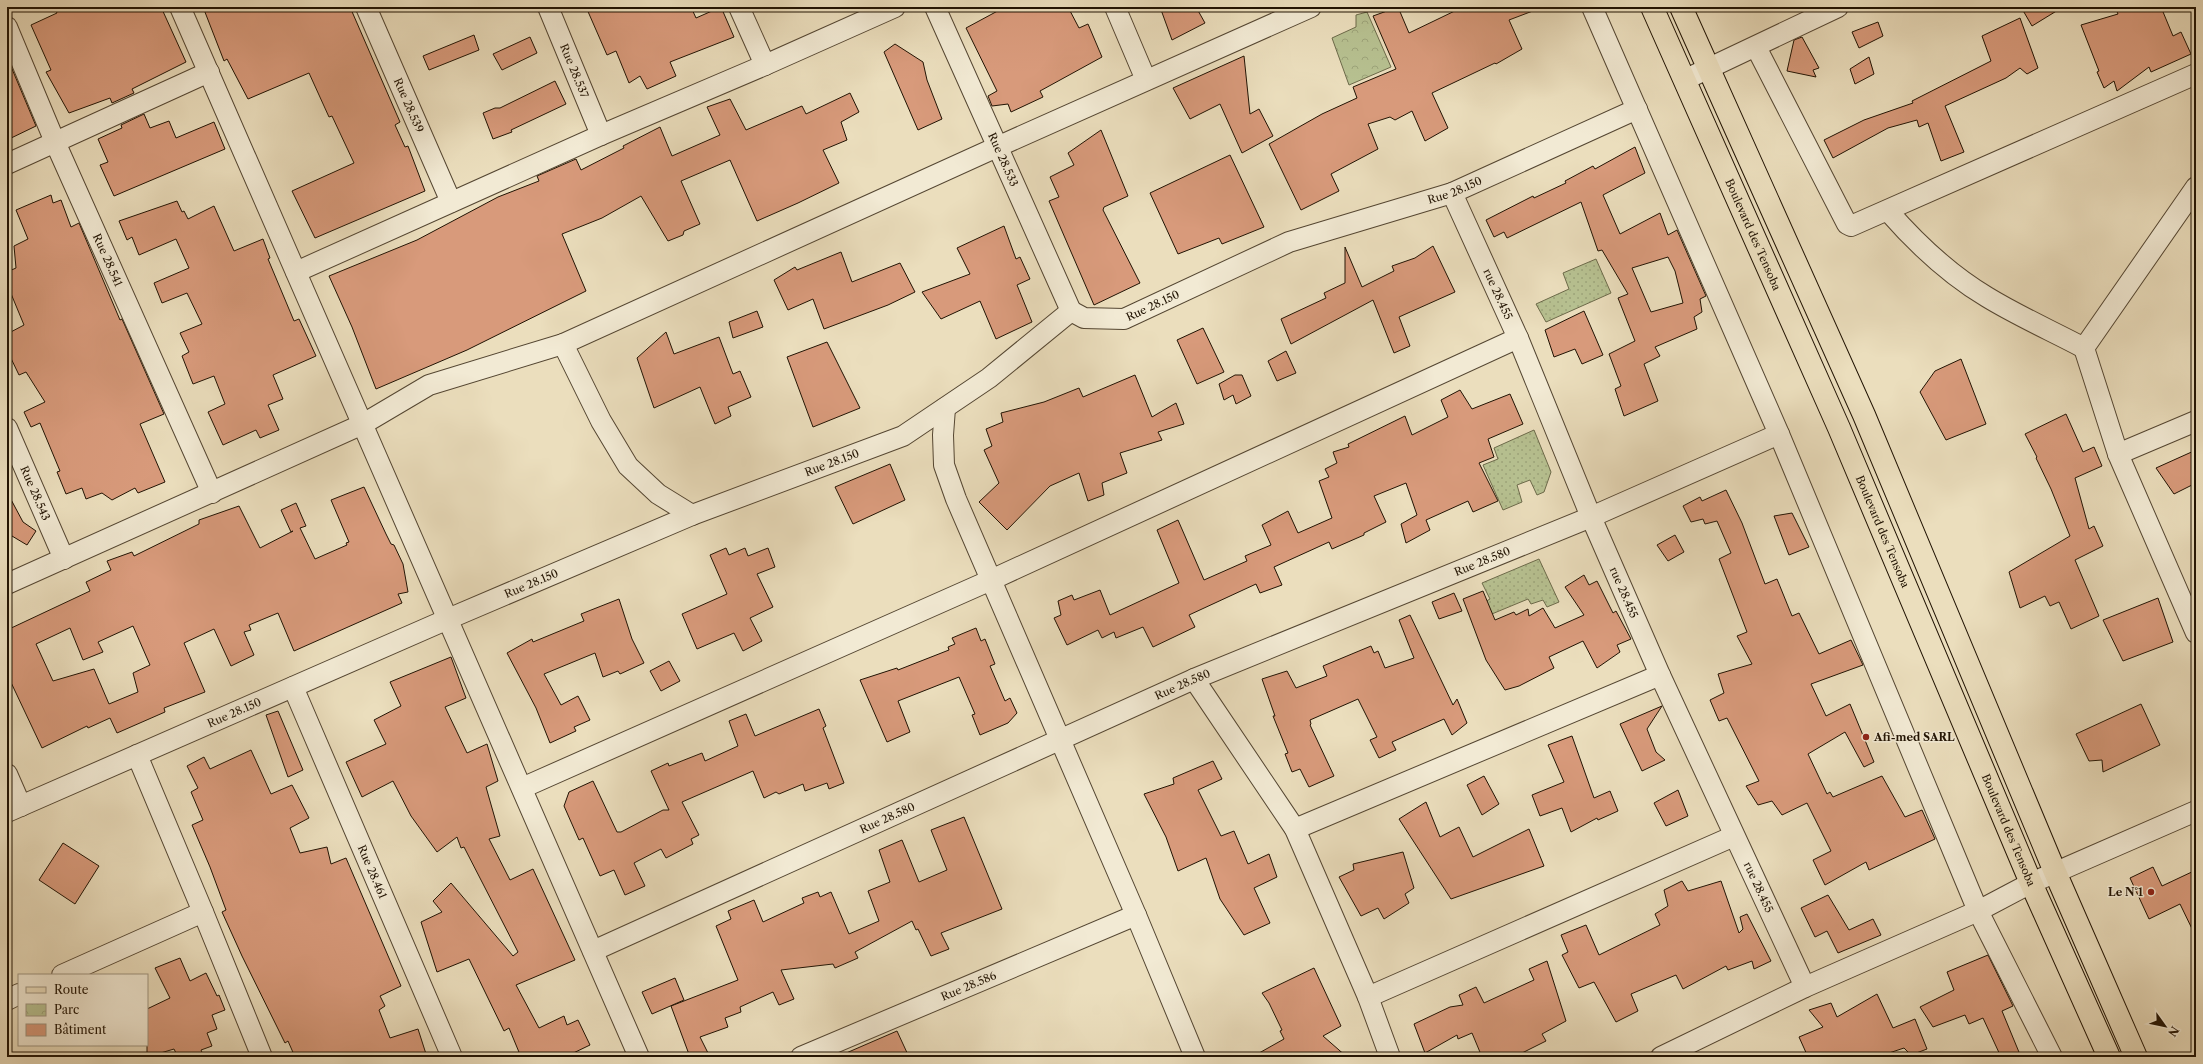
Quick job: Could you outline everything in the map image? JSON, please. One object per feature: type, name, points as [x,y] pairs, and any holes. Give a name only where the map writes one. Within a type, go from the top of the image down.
[{"type":"main road","name":"Boulevard des Tensoba","points":[[1652,7],[1839,428],[2031,883],[2109,1057]]},
{"type":"main road","points":[[1681,7],[1864,415],[2056,872],[2136,1057]]},
{"type":"street","points":[[180,7],[639,1057]]},
{"type":"street","name":"Rue 28.539","points":[[366,7],[451,202]]},
{"type":"street","name":"Rue 28.537","points":[[548,7],[601,135]]},
{"type":"street","points":[[739,7],[765,66]]},
{"type":"street","points":[[296,272],[601,135],[765,66],[895,7]]},
{"type":"street","name":"Rue 28.533","points":[[935,7],[1071,311]]},
{"type":"street","points":[[1115,7],[1146,80]]},
{"type":"street","points":[[7,584],[363,424],[429,385],[563,344],[997,146],[1311,7]]},
{"type":"street","points":[[1592,7],[1779,434],[1978,911],[2052,1057]]},
{"type":"street","points":[[1684,80],[1708,70],[1838,7]]},
{"type":"street","name":"Rue 28.541","points":[[7,27],[55,142],[212,493]]},
{"type":"street","points":[[1756,47],[1847,224],[1850,226],[1856,225],[1888,211],[2196,74]]},
{"type":"street","points":[[7,164],[209,72]]},
{"type":"street","name":"Rue 28.150","points":[[14,809],[448,619],[692,515],[903,436],[989,378],[1071,311],[1084,318],[1124,319],[1289,242],[1452,193],[1637,109]]},
{"type":"street","points":[[2084,348],[2196,187]]},
{"type":"street","name":"rue 28.455","points":[[1452,193],[1518,338],[1591,516],[1660,675],[1805,987]]},
{"type":"street","points":[[1888,211],[1908,234],[1958,277],[1981,293],[2084,348],[2118,454],[2196,633]]},
{"type":"street","points":[[522,788],[991,580],[1518,338]]},
{"type":"street","points":[[563,344],[601,421],[628,466],[658,494],[692,515]]},
{"type":"street","points":[[946,408],[943,436],[944,465],[991,580],[1136,915],[1195,1057]]},
{"type":"street","points":[[2118,454],[2196,421]]},
{"type":"street","name":"Rue 28.543","points":[[7,428],[64,559]]},
{"type":"street","name":"Rue 28.580","points":[[592,951],[1060,741],[1194,679],[1591,516],[1779,434]]},
{"type":"street","points":[[1295,829],[1660,675]]},
{"type":"street","points":[[1194,679],[1295,829],[1368,997],[1390,1057]]},
{"type":"street","name":"Rue 28.461","points":[[293,687],[452,1057]]},
{"type":"street","points":[[137,755],[262,1057]]},
{"type":"street","points":[[7,774],[14,809]]},
{"type":"street","points":[[1661,1057],[1805,987],[1978,911],[2031,883],[2196,811]]},
{"type":"street","points":[[1368,997],[1734,836]]},
{"type":"street","points":[[64,974],[203,912]]},
{"type":"street","name":"Rue 28.586","points":[[801,1057],[1136,915]]},
{"type":"street","points":[[7,1000],[18,994]]},
{"type":"green space","points":[[1367,12],[1391,67],[1349,85],[1332,38],[1356,27],[1356,15]]},
{"type":"green space","points":[[1596,259],[1611,293],[1546,322],[1536,304],[1569,289],[1563,273]]},
{"type":"green space","points":[[1534,430],[1551,472],[1544,492],[1537,495],[1530,480],[1517,485],[1522,502],[1503,510],[1483,465],[1498,459],[1494,448]]},
{"type":"green space","points":[[1539,559],[1559,602],[1547,607],[1543,600],[1531,604],[1528,599],[1487,616],[1481,604],[1490,599],[1482,583]]},
{"type":"building","points":[[54,7],[161,7],[186,62],[132,89],[134,93],[112,103],[110,98],[69,113],[46,72],[51,70],[31,25],[57,13]]},
{"type":"building","points":[[203,7],[350,7],[400,122],[395,125],[405,147],[408,146],[425,191],[315,238],[292,191],[354,163],[332,116],[329,117],[309,73],[248,99],[227,59],[224,61]]},
{"type":"building","points":[[586,7],[691,7],[696,18],[721,7],[734,37],[670,62],[676,76],[647,89],[640,76],[629,83],[616,51],[607,55]]},
{"type":"building","points":[[1005,7],[1068,7],[1079,28],[1088,24],[1102,57],[1040,91],[1043,97],[1011,112],[1008,104],[992,106],[988,96],[997,91],[966,28]]},
{"type":"building","points":[[1160,7],[1196,7],[1205,23],[1172,40]]},
{"type":"building","points":[[1398,7],[1409,33],[1463,7],[1537,7],[1538,9],[1509,20],[1522,49],[1496,64],[1495,63],[1432,93],[1448,128],[1425,141],[1412,111],[1395,120],[1390,117],[1368,124],[1378,149],[1331,174],[1339,191],[1301,210],[1269,144],[1322,114],[1357,98],[1353,87],[1396,69],[1373,16]]},
{"type":"building","points":[[2021,7],[2063,7],[2032,26]]},
{"type":"building","points":[[2115,7],[2161,7],[2173,36],[2181,32],[2191,54],[2151,72],[2149,67],[2117,91],[2114,81],[2104,88],[2081,25],[2118,14]]},
{"type":"building","points":[[2020,18],[2038,68],[2027,74],[2020,68],[2006,78],[1945,106],[1964,152],[1941,161],[1928,123],[1919,127],[1917,120],[1888,128],[1833,158],[1824,140],[1864,120],[1913,103],[1912,101],[1991,61],[1982,36]]},
{"type":"building","points":[[1878,22],[1883,36],[1859,48],[1852,32]]},
{"type":"building","points":[[474,35],[479,50],[429,70],[423,56]]},
{"type":"building","points":[[530,37],[537,53],[502,70],[493,54]]},
{"type":"building","points":[[1802,37],[1819,68],[1813,70],[1816,77],[1787,71],[1794,40]]},
{"type":"building","points":[[895,44],[923,62],[927,80],[942,119],[918,130],[884,52]]},
{"type":"building","points":[[1244,56],[1250,114],[1259,109],[1273,136],[1242,153],[1220,104],[1190,119],[1173,88]]},
{"type":"building","points":[[7,57],[36,126],[7,140]]},
{"type":"building","points":[[1869,57],[1874,74],[1855,84],[1850,69]]},
{"type":"building","points":[[555,81],[566,104],[511,130],[512,132],[493,139],[483,113],[495,108],[500,108]]},
{"type":"building","points":[[850,93],[859,112],[841,122],[847,140],[823,150],[839,183],[757,221],[730,160],[681,181],[700,224],[684,231],[683,235],[668,241],[641,196],[602,218],[562,234],[586,291],[467,350],[376,389],[352,327],[329,276],[417,240],[498,197],[539,181],[537,176],[576,159],[581,170],[624,148],[623,146],[660,127],[672,156],[720,135],[707,107],[730,99],[746,130],[802,106],[806,114]]},
{"type":"building","points":[[144,114],[150,128],[169,121],[176,138],[214,122],[225,149],[114,196],[100,165],[108,162],[98,139],[122,128],[121,125]]},
{"type":"building","points":[[1101,130],[1128,196],[1104,207],[1103,210],[1140,283],[1094,305],[1049,201],[1059,197],[1050,177],[1074,165],[1068,153]]},
{"type":"building","points":[[1635,147],[1645,173],[1603,195],[1620,234],[1660,213],[1668,235],[1677,230],[1706,296],[1700,299],[1702,312],[1694,317],[1697,329],[1655,347],[1660,356],[1644,364],[1658,401],[1624,416],[1615,389],[1621,386],[1609,354],[1635,341],[1618,298],[1628,294],[1602,250],[1598,251],[1581,202],[1507,238],[1504,232],[1494,237],[1486,220],[1533,196],[1534,198],[1566,183],[1565,181],[1593,166],[1595,169]],"holes":[[[1668,257],[1675,271],[1683,303],[1651,312],[1632,268]]]},
{"type":"building","points":[[1230,155],[1264,227],[1222,244],[1219,238],[1178,254],[1150,193]]},
{"type":"building","points":[[51,195],[53,203],[61,200],[71,227],[79,223],[120,320],[122,319],[164,414],[140,424],[165,482],[138,493],[135,488],[112,500],[102,493],[86,499],[82,488],[66,494],[57,472],[60,471],[40,423],[31,427],[24,412],[45,402],[26,372],[19,375],[7,350],[7,334],[24,325],[7,284],[7,272],[16,268],[14,246],[28,239],[16,210]]},
{"type":"building","points":[[177,201],[182,212],[184,211],[188,219],[214,206],[234,251],[263,239],[270,258],[268,259],[294,321],[299,319],[316,356],[273,375],[283,399],[268,405],[279,430],[260,438],[256,430],[223,445],[208,412],[225,404],[214,376],[193,384],[182,356],[189,352],[180,333],[202,324],[187,293],[162,303],[154,283],[189,268],[176,239],[139,255],[132,237],[127,240],[119,221]]},
{"type":"building","points":[[1004,226],[1016,259],[1020,257],[1030,279],[1017,285],[1032,322],[996,339],[980,301],[941,319],[922,292],[970,274],[957,248]]},
{"type":"building","points":[[1433,246],[1455,292],[1399,317],[1410,346],[1394,353],[1373,300],[1291,344],[1281,319],[1326,298],[1324,293],[1345,283],[1345,247],[1362,287],[1394,271],[1392,266],[1415,258]]},
{"type":"building","points":[[841,252],[852,282],[900,263],[915,292],[888,305],[824,329],[813,299],[788,310],[774,280],[795,267],[797,270]]},
{"type":"building","points":[[757,311],[763,327],[733,338],[729,322]]},
{"type":"building","points":[[1584,311],[1603,355],[1582,364],[1575,349],[1554,357],[1545,330]]},
{"type":"building","points":[[1203,328],[1224,372],[1197,384],[1177,340]]},
{"type":"building","points":[[666,332],[674,354],[719,337],[733,374],[740,371],[751,397],[728,407],[731,416],[715,424],[700,387],[654,408],[637,358]]},
{"type":"building","points":[[827,342],[860,408],[813,427],[787,357]]},
{"type":"building","points":[[1286,351],[1296,373],[1277,381],[1268,361]]},
{"type":"building","points":[[1961,359],[1986,424],[1946,440],[1920,392],[1935,371]]},
{"type":"building","points":[[1135,375],[1152,417],[1176,403],[1184,424],[1158,432],[1162,440],[1120,453],[1127,473],[1102,483],[1104,495],[1088,501],[1079,473],[1050,486],[1007,530],[979,502],[999,483],[984,450],[992,446],[986,429],[1003,422],[1001,413],[1044,402],[1079,388],[1083,397]]},
{"type":"building","points":[[1235,375],[1242,375],[1251,396],[1236,404],[1233,395],[1224,400],[1219,384]]},
{"type":"building","points":[[1460,390],[1472,409],[1510,394],[1523,424],[1488,439],[1494,457],[1479,463],[1498,501],[1473,512],[1468,501],[1426,520],[1430,530],[1406,543],[1401,524],[1417,515],[1406,483],[1374,496],[1386,522],[1364,533],[1364,535],[1332,549],[1329,542],[1274,567],[1282,585],[1260,593],[1256,584],[1189,615],[1195,627],[1153,647],[1143,627],[1116,638],[1114,632],[1102,638],[1098,630],[1067,645],[1054,618],[1061,615],[1058,601],[1072,595],[1074,600],[1100,590],[1110,615],[1179,583],[1157,530],[1178,520],[1204,580],[1247,561],[1245,556],[1271,545],[1262,525],[1288,511],[1298,533],[1332,518],[1319,481],[1329,477],[1325,469],[1337,463],[1333,452],[1349,447],[1348,444],[1405,416],[1412,435],[1448,417],[1441,400]]},
{"type":"building","points":[[2066,414],[2083,452],[2094,447],[2102,466],[2075,478],[2089,529],[2094,526],[2103,546],[2075,560],[2099,616],[2071,629],[2059,602],[2050,606],[2045,596],[2020,608],[2009,572],[2070,536],[2051,489],[2036,458],[2037,457],[2025,434]]},
{"type":"building","points":[[2196,450],[2196,483],[2174,494],[2156,468]]},
{"type":"building","points":[[890,464],[905,500],[853,524],[835,487]]},
{"type":"building","points":[[364,487],[391,544],[394,545],[403,564],[408,592],[398,594],[402,603],[294,651],[278,613],[249,625],[251,630],[244,632],[254,655],[231,666],[214,629],[184,643],[205,692],[164,708],[165,712],[117,733],[110,718],[88,728],[87,726],[42,748],[7,674],[7,630],[90,591],[86,582],[111,570],[107,561],[132,552],[134,556],[199,524],[199,520],[239,506],[260,548],[293,531],[291,532],[281,510],[296,503],[306,526],[300,528],[315,559],[347,545],[346,543],[349,542],[331,500]],"holes":[[[133,626],[150,665],[133,673],[138,692],[109,704],[94,669],[53,681],[36,644],[70,628],[83,660],[103,652],[98,642]]]},
{"type":"building","points":[[1726,490],[1742,523],[1765,584],[1777,579],[1792,616],[1799,613],[1819,654],[1851,640],[1863,665],[1811,684],[1826,716],[1850,704],[1874,762],[1864,767],[1845,732],[1808,754],[1827,794],[1830,792],[1833,797],[1882,776],[1905,817],[1922,810],[1935,839],[1869,870],[1866,862],[1825,885],[1813,860],[1831,851],[1807,803],[1782,815],[1772,801],[1758,805],[1746,786],[1759,781],[1727,718],[1719,721],[1710,700],[1724,693],[1718,674],[1752,664],[1737,636],[1747,632],[1719,559],[1731,553],[1717,521],[1705,524],[1703,519],[1691,522],[1683,506],[1700,497],[1702,501]]},
{"type":"building","points":[[7,492],[23,522],[36,531],[27,545],[7,533]]},
{"type":"building","points":[[1792,513],[1809,547],[1789,555],[1774,516]]},
{"type":"building","points":[[1675,535],[1684,552],[1668,561],[1657,545]]},
{"type":"building","points":[[726,548],[729,555],[745,548],[748,556],[768,548],[775,567],[757,574],[773,607],[750,618],[762,641],[743,651],[734,633],[697,649],[682,614],[727,594],[710,555]]},
{"type":"building","points":[[1584,575],[1589,585],[1597,581],[1613,613],[1616,611],[1631,639],[1617,645],[1620,652],[1597,668],[1583,641],[1549,657],[1554,668],[1519,686],[1505,690],[1486,660],[1463,599],[1483,591],[1495,620],[1514,612],[1516,615],[1528,609],[1529,616],[1543,608],[1555,628],[1584,615],[1565,587]]},
{"type":"building","points":[[1454,593],[1462,611],[1439,619],[1432,602]]},
{"type":"building","points":[[2158,598],[2173,642],[2123,661],[2103,620]]},
{"type":"building","points":[[619,599],[632,639],[644,663],[620,674],[618,671],[603,677],[595,653],[544,674],[561,705],[578,696],[590,720],[574,727],[576,731],[550,743],[536,708],[507,653],[532,639],[533,642],[584,621],[581,614]]},
{"type":"building","points":[[1410,615],[1453,705],[1457,699],[1467,723],[1452,735],[1444,719],[1392,742],[1396,750],[1379,758],[1370,740],[1377,737],[1358,699],[1310,720],[1310,725],[1334,776],[1309,787],[1300,769],[1292,772],[1285,754],[1288,753],[1273,716],[1275,716],[1262,679],[1287,671],[1296,688],[1327,676],[1323,666],[1371,646],[1374,653],[1378,651],[1385,668],[1414,658],[1399,620]]},
{"type":"building","points":[[976,628],[981,641],[985,639],[995,664],[990,666],[1005,701],[1010,698],[1017,713],[1008,723],[980,735],[972,715],[975,714],[959,677],[898,701],[910,732],[887,742],[860,680],[897,668],[898,670],[949,650],[948,647],[955,644],[952,638]]},
{"type":"building","points":[[451,657],[466,698],[445,707],[467,753],[487,744],[498,781],[486,787],[500,836],[489,839],[510,880],[533,869],[575,960],[516,985],[539,1028],[564,1016],[567,1025],[578,1020],[590,1045],[565,1057],[521,1057],[509,1028],[504,1031],[469,959],[437,972],[421,922],[442,912],[433,901],[451,883],[513,956],[518,952],[464,847],[461,848],[457,837],[437,852],[411,816],[393,781],[362,797],[346,762],[386,744],[374,720],[401,706],[390,682]]},
{"type":"building","points":[[669,661],[680,681],[661,691],[650,671]]},
{"type":"building","points":[[2141,704],[2160,745],[2103,772],[2102,760],[2089,761],[2076,734]]},
{"type":"building","points":[[1662,706],[1647,729],[1656,752],[1665,760],[1642,771],[1620,724]]},
{"type":"building","points":[[819,709],[826,726],[823,728],[844,783],[829,789],[827,783],[805,791],[803,784],[779,794],[776,792],[764,798],[753,771],[682,802],[699,835],[691,839],[693,844],[666,858],[661,849],[634,863],[645,886],[625,895],[614,870],[600,876],[583,838],[579,840],[564,806],[569,792],[593,781],[617,832],[621,832],[663,810],[669,810],[651,771],[668,763],[669,766],[702,753],[705,761],[738,746],[729,721],[746,714],[755,736]]},
{"type":"building","points":[[278,711],[303,770],[288,777],[266,715]]},
{"type":"building","points":[[1572,736],[1594,798],[1610,791],[1618,811],[1598,820],[1597,818],[1571,832],[1562,808],[1540,816],[1532,795],[1564,782],[1548,745]]},
{"type":"building","points":[[251,750],[271,794],[292,785],[309,818],[290,828],[300,853],[327,847],[331,864],[346,858],[401,986],[380,996],[385,1006],[379,1010],[390,1038],[418,1029],[427,1057],[295,1057],[288,1041],[285,1043],[222,912],[226,910],[192,825],[203,820],[191,792],[198,788],[187,766],[204,757],[210,769]]},
{"type":"building","points":[[1213,761],[1222,779],[1198,790],[1221,836],[1234,831],[1248,864],[1269,854],[1277,877],[1254,888],[1270,923],[1244,935],[1220,899],[1206,858],[1178,871],[1166,837],[1144,794],[1174,784],[1173,778]]},
{"type":"building","points":[[1484,776],[1499,804],[1482,815],[1467,785]]},
{"type":"building","points":[[1678,790],[1688,816],[1666,826],[1654,803]]},
{"type":"building","points":[[1426,802],[1440,837],[1459,827],[1473,857],[1529,829],[1544,866],[1451,899],[1399,819]]},
{"type":"building","points":[[964,817],[1002,909],[941,933],[949,949],[931,956],[918,929],[916,930],[912,921],[855,952],[858,958],[835,968],[833,964],[781,970],[794,999],[779,1005],[773,992],[740,1007],[741,1012],[725,1018],[728,1027],[700,1037],[710,1057],[690,1057],[671,1006],[738,980],[716,926],[731,919],[728,911],[754,900],[763,922],[804,903],[802,898],[818,892],[820,897],[831,892],[849,934],[879,921],[868,891],[890,882],[879,850],[902,840],[919,882],[947,870],[931,830]]},
{"type":"building","points":[[63,843],[99,866],[75,904],[39,880]]},
{"type":"building","points":[[1403,852],[1414,888],[1405,894],[1409,903],[1384,919],[1378,908],[1361,916],[1339,877],[1354,870],[1353,864]]},
{"type":"building","points":[[2153,867],[2162,886],[2196,870],[2196,937],[2180,904],[2149,919],[2130,878]]},
{"type":"building","points":[[1682,881],[1688,891],[1721,881],[1739,933],[1743,929],[1740,917],[1747,914],[1771,961],[1754,969],[1752,961],[1728,970],[1726,966],[1683,989],[1676,975],[1631,994],[1638,1011],[1616,1022],[1594,982],[1579,988],[1562,955],[1568,952],[1561,935],[1586,925],[1599,955],[1660,925],[1655,914],[1668,906],[1664,890]]},
{"type":"building","points":[[1828,895],[1849,930],[1873,919],[1881,935],[1838,953],[1827,931],[1815,937],[1801,908]]},
{"type":"building","points":[[1988,955],[2013,1006],[2002,1011],[2021,1057],[2001,1057],[1983,1018],[1969,1024],[1965,1015],[1933,1027],[1920,1007],[1954,990],[1947,972]]},
{"type":"building","points":[[180,958],[190,981],[206,973],[217,996],[219,995],[225,1010],[212,1015],[217,1029],[207,1033],[212,1046],[201,1050],[204,1057],[178,1057],[174,1049],[147,1057],[148,1009],[170,998],[155,968]]},
{"type":"building","points":[[1547,961],[1566,1021],[1542,1034],[1546,1041],[1514,1057],[1482,1057],[1472,1033],[1458,1039],[1457,1035],[1425,1053],[1414,1024],[1450,1007],[1463,1005],[1459,995],[1476,987],[1484,1003],[1534,980],[1529,969]]},
{"type":"building","points":[[1314,968],[1341,1026],[1323,1036],[1347,1057],[1252,1057],[1284,1039],[1280,1031],[1282,1030],[1269,1003],[1262,993]]},
{"type":"building","points":[[675,978],[684,1000],[652,1014],[642,992]]},
{"type":"building","points":[[1877,994],[1893,1028],[1915,1019],[1927,1049],[1911,1055],[1904,1048],[1877,1057],[1808,1057],[1799,1037],[1823,1027],[1809,1010],[1831,1003],[1837,1017]]},
{"type":"building","points":[[897,1031],[909,1057],[837,1057]]},
{"type":"place","name":"Afi-med SARL","points":[[1866,737]]},
{"type":"place","name":"Le N°1","points":[[2151,892]]}]
